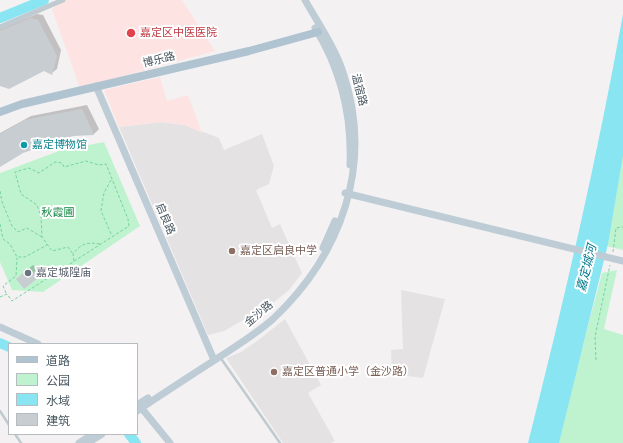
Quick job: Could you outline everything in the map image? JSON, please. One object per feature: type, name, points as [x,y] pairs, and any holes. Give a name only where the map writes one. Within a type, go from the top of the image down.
[{"type":"main road","name":"博乐路","points":[[0,112],[22,104],[249,51],[320,31]]},
{"type":"street","points":[[0,27],[63,0]]},
{"type":"street","points":[[299,0],[320,31]]},
{"type":"street","points":[[304,0],[320,31]]},
{"type":"street","name":"金沙路","points":[[138,406],[216,358],[272,320],[316,271],[333,240],[348,193],[351,138],[349,115],[337,72],[320,31]]},
{"type":"street","name":"启良路","points":[[96,86],[216,358]]},
{"type":"street","points":[[348,193],[623,261]]},
{"type":"street","points":[[0,327],[36,343]]},
{"type":"street","points":[[138,406],[170,443]]},
{"type":"street","points":[[79,443],[91,435]]},
{"type":"street","points":[[88,443],[100,435]]},
{"type":"lane","points":[[216,358],[280,443]]},
{"type":"lane","points":[[0,411],[8,423]]},
{"type":"path","points":[[0,224],[3,239],[10,244],[17,257],[16,276],[3,286],[12,301],[129,226],[128,219],[106,164],[99,165],[86,161],[64,167],[62,163],[55,162],[39,173],[29,168],[15,172],[21,194],[37,205],[41,216],[42,237]]},
{"type":"path","points":[[112,179],[104,193],[101,211],[112,236]]},
{"type":"path","points":[[0,191],[2,202],[12,226],[18,232],[27,228],[42,237],[52,251],[68,247],[73,254],[74,261]]},
{"type":"path","points":[[596,360],[595,337],[616,228],[623,227]]},
{"type":"path","points":[[73,254],[78,247],[88,242],[101,244]]},
{"type":"path","points":[[17,257],[25,257],[47,244]]},
{"type":"path","points":[[0,297],[7,294]]},
{"type":"shaded area","name":"嘉定区中医医院","points":[[64,0],[182,0],[215,51],[80,88],[52,9]]},
{"type":"shaded area","points":[[160,77],[167,101],[188,95],[202,133],[185,125],[160,122],[119,127],[104,90]]},
{"type":"shaded area","name":"嘉定区启良中学","points":[[160,122],[185,125],[219,138],[224,150],[262,134],[274,166],[269,184],[256,190],[272,228],[280,224],[302,273],[289,290],[273,303],[224,331],[208,335],[119,127]]},
{"type":"shaded area","points":[[401,290],[445,299],[423,378],[392,374],[391,350],[403,349]]},
{"type":"shaded area","name":"嘉定区普通小学（金沙路）","points":[[285,319],[321,385],[308,393],[335,441],[331,443],[283,443],[226,358],[241,352]]},
{"type":"green space","name":"秋霞圃","points":[[104,142],[140,226],[43,292],[12,290],[0,262],[0,173],[59,151]]},
{"type":"green space","points":[[623,144],[623,250],[606,246]]},
{"type":"green space","points":[[617,270],[604,329],[623,335],[623,443],[557,443],[602,273]]},
{"type":"water","name":"嘉定城河","points":[[623,14],[623,155],[608,244],[559,443],[528,443],[579,230]]},
{"type":"building","points":[[31,18],[38,20],[57,56],[52,75],[44,71],[9,89],[0,86],[0,31]]},
{"type":"building","name":"嘉定博物馆","points":[[82,109],[94,135],[73,136],[23,153],[0,167],[0,134],[25,120]]},
{"type":"building","name":"嘉定城隍庙","points":[[29,268],[38,278],[24,289],[16,279]]},
{"type":"waterway","points":[[0,18],[44,0]]},
{"type":"waterway","points":[[0,343],[8,347]]},
{"type":"waterway","points":[[130,435],[136,443]]},
{"type":"place","name":"嘉定区中医医院","points":[[131,33]]},
{"type":"place","name":"嘉定博物馆","points":[[24,145]]},
{"type":"place","name":"嘉定区启良中学","points":[[232,251]]},
{"type":"place","name":"嘉定城隍庙","points":[[28,273]]},
{"type":"place","name":"嘉定区普通小学（金沙路）","points":[[274,372]]}]
